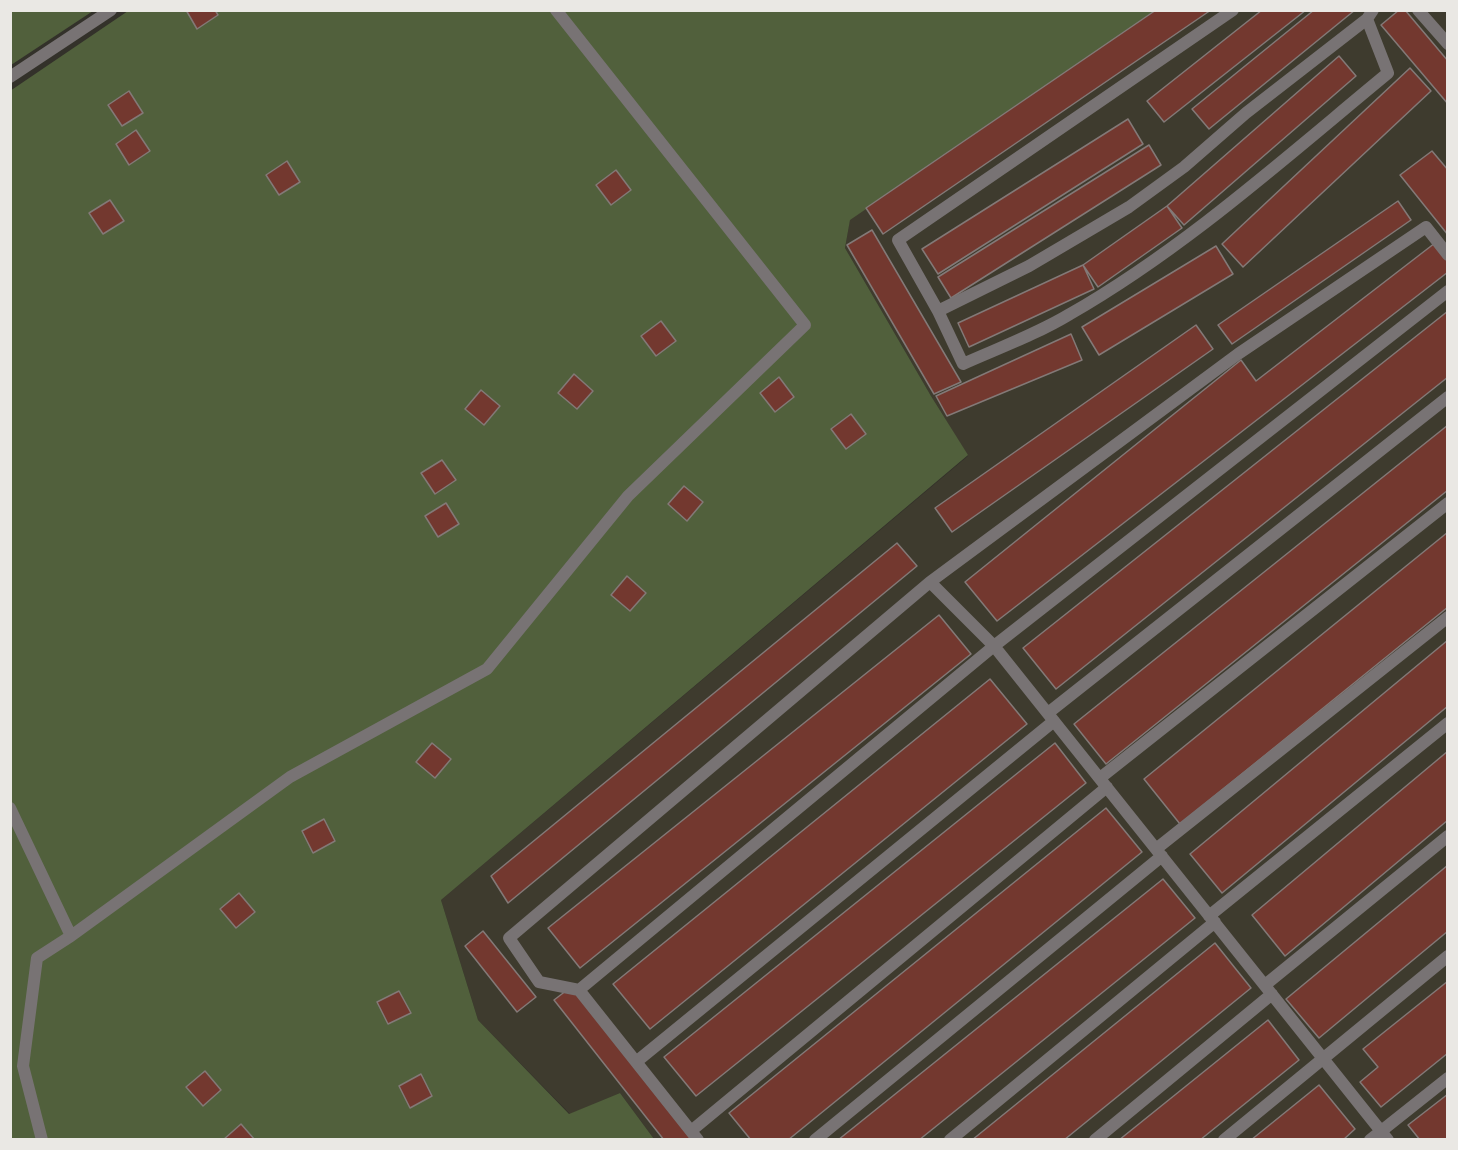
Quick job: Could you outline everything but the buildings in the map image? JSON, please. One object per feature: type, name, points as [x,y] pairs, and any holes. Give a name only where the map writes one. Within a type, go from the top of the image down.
[{"type":"lane","points":[[10,77],[111,10]]},
{"type":"lane","points":[[42,1140],[23,1066],[37,958],[71,936],[290,777],[487,669],[628,496],[805,325],[556,10]]},
{"type":"lane","points":[[938,311],[1029,266],[1128,207],[1184,167],[1246,113],[1370,15],[1389,73],[1216,214],[1133,274],[1069,315],[963,364],[938,311],[898,240],[1233,10]]},
{"type":"lane","points":[[1424,12],[1448,44]]},
{"type":"lane","points":[[1448,255],[1426,227],[1238,354],[930,582],[509,938],[539,982],[579,990],[695,1135],[1103,783],[1448,503]]},
{"type":"lane","points":[[579,990],[994,646],[1448,291]]},
{"type":"lane","points":[[636,1062],[1051,717],[1448,397]]},
{"type":"lane","points":[[930,582],[994,646],[1385,1135]]},
{"type":"lane","points":[[815,1140],[1159,852],[1448,617]]},
{"type":"lane","points":[[950,1140],[1448,723]]},
{"type":"lane","points":[[10,808],[71,936]]},
{"type":"lane","points":[[1095,1140],[1448,836]]},
{"type":"lane","points":[[1224,1140],[1448,956]]},
{"type":"lane","points":[[1370,1140],[1385,1135],[1448,1078]]},
{"type":"shaded area","points":[[1156,11],[1447,11],[1447,1139],[654,1139],[620,1093],[570,1114],[478,1020],[441,900],[968,456],[845,248],[850,219]]},
{"type":"green space","points":[[11,10],[93,10],[93,11],[11,65]]},
{"type":"green space","points":[[128,11],[1156,11],[850,220],[845,248],[968,455],[441,900],[478,1020],[569,1114],[620,1093],[654,1139],[11,1139],[10,91]]}]
